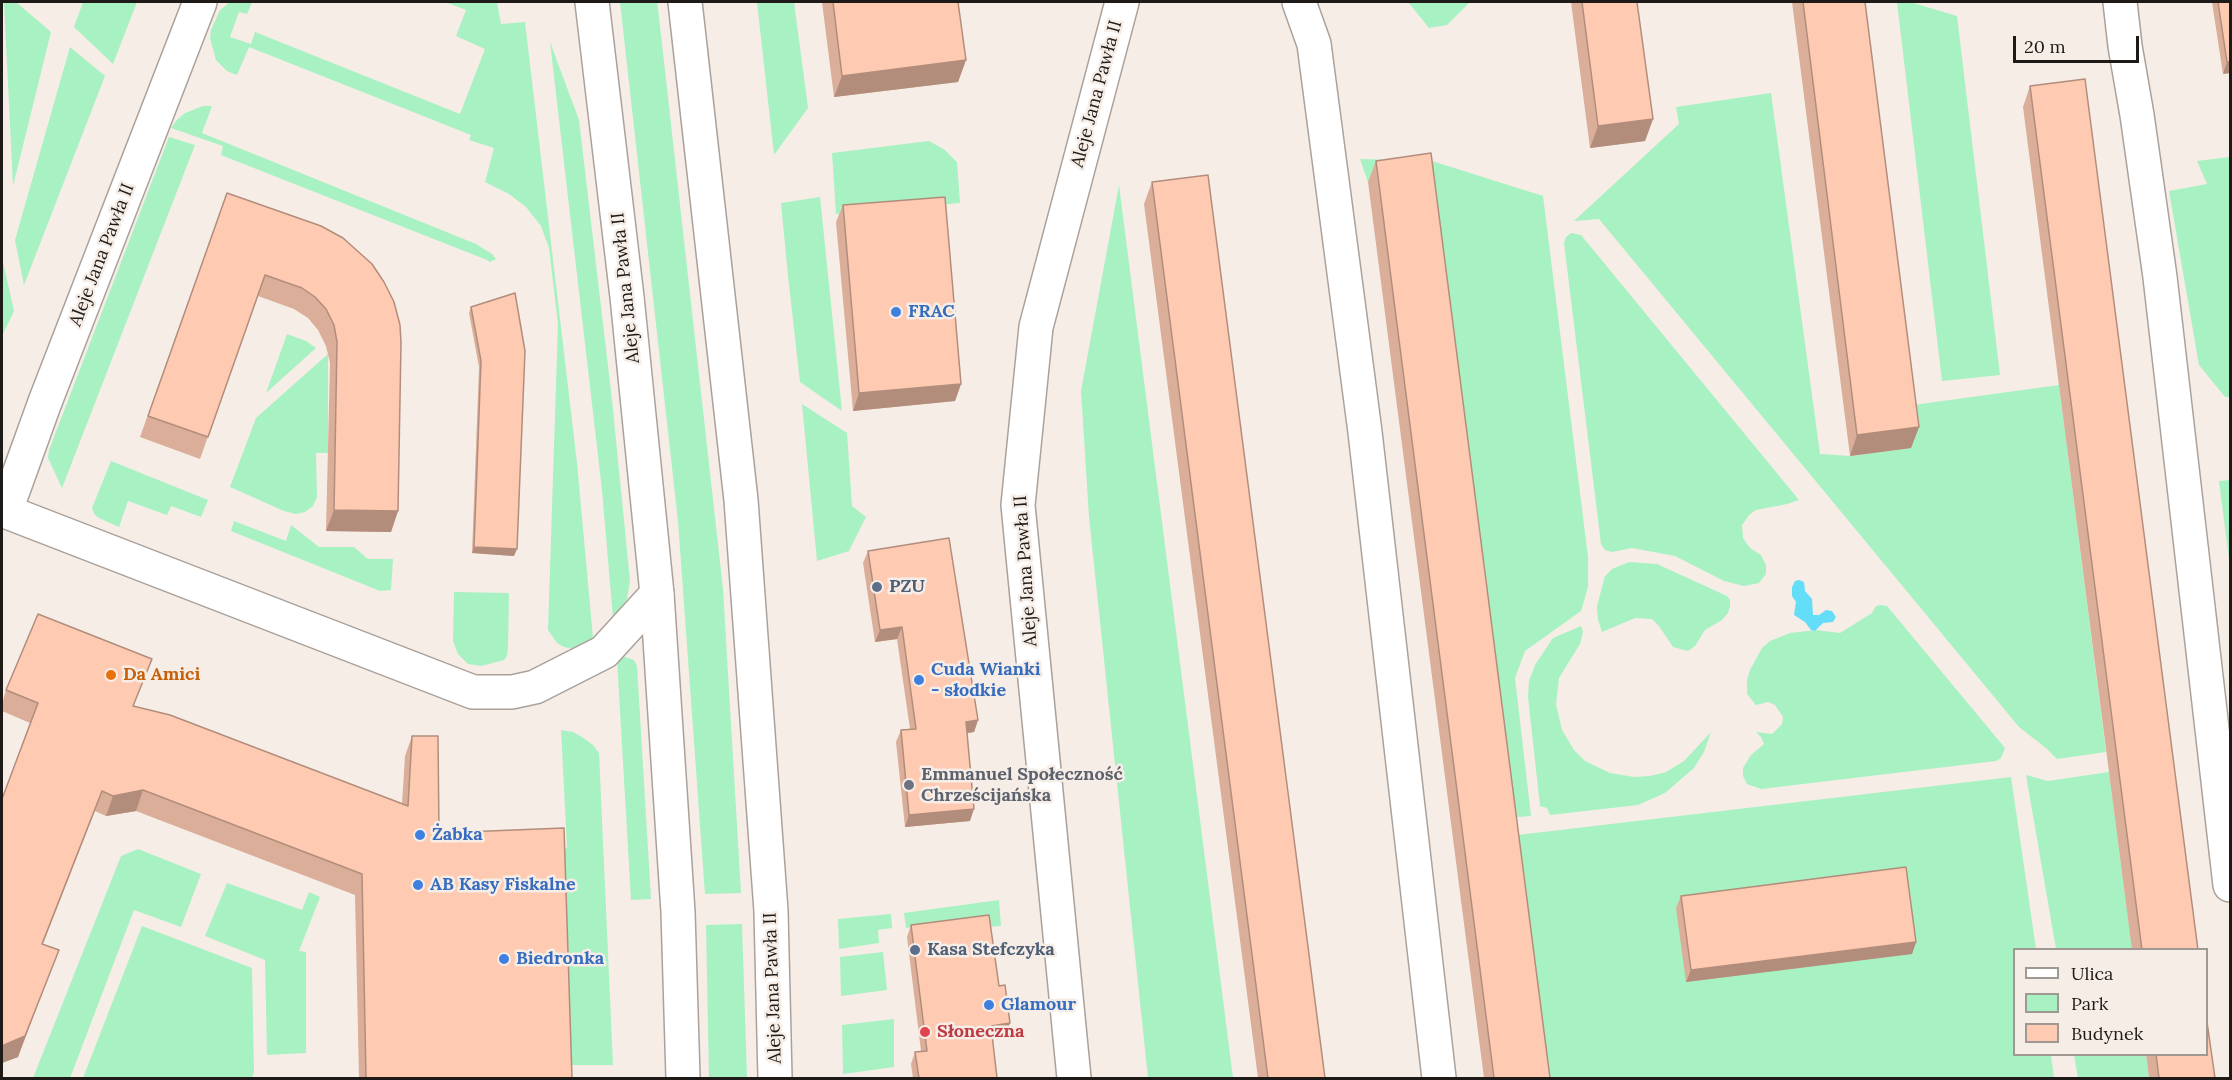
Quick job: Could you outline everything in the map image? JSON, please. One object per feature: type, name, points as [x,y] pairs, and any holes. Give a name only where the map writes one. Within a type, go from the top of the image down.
[{"type":"street","name":"Aleje Jana Pawła II","points":[[4,510],[200,2]]},
{"type":"street","name":"Aleje Jana Pawła II","points":[[592,2],[627,297],[657,594],[678,912],[683,1078]]},
{"type":"street","name":"Aleje Jana Pawła II","points":[[685,2],[741,500],[771,910],[775,1078]]},
{"type":"street","name":"Aleje Jana Pawła II","points":[[1074,1078],[1018,505],[1036,327],[1122,2]]},
{"type":"street","points":[[1299,2],[1314,44],[1364,420],[1439,1078]]},
{"type":"street","points":[[2120,2],[2160,278],[2230,885]]},
{"type":"street","points":[[4,510],[473,692],[512,692],[535,687],[604,652],[657,594]]},
{"type":"green space","points":[[4,2],[16,2],[51,32],[13,186]]},
{"type":"green space","points":[[83,2],[137,2],[113,64],[74,27]]},
{"type":"green space","points":[[230,2],[252,2],[247,14],[239,12],[230,37],[251,44],[255,32],[460,114],[485,49],[456,36],[466,10],[445,2],[497,2],[501,24],[525,22],[577,463],[593,638],[584,647],[578,650],[564,647],[557,643],[548,630],[558,324],[549,248],[541,226],[526,207],[509,194],[485,182],[494,148],[469,140],[471,135],[249,47],[237,75],[227,71],[216,60],[210,38],[220,10]]},
{"type":"green space","points":[[620,2],[657,2],[658,8],[723,589],[741,893],[705,894],[678,521]]},
{"type":"green space","points":[[757,2],[794,2],[808,108],[774,155]]},
{"type":"green space","points":[[1408,2],[1470,2],[1447,25],[1429,28]]},
{"type":"green space","points":[[1897,2],[1910,2],[1957,16],[2000,375],[1942,381]]},
{"type":"green space","points":[[550,42],[579,120],[612,400],[630,581],[627,599],[613,618],[602,490]]},
{"type":"green space","points":[[70,47],[105,76],[24,285],[15,240]]},
{"type":"green space","points":[[1771,93],[1820,454],[1850,456],[1911,448],[1906,406],[2059,385],[2106,752],[2057,759],[2019,727],[1599,219],[1574,221],[1679,124],[1676,107]]},
{"type":"green space","points":[[203,106],[212,106],[202,133],[476,244],[496,259],[490,262],[221,155],[223,146],[171,128],[185,113]]},
{"type":"green space","points":[[169,137],[195,145],[62,488],[48,458],[49,450]]},
{"type":"green space","points":[[929,141],[945,150],[957,162],[960,203],[836,214],[832,153]]},
{"type":"green space","points":[[2230,157],[2230,397],[2225,397],[2199,365],[2169,191],[2207,184],[2197,161]]},
{"type":"green space","points":[[1360,159],[1432,161],[1543,196],[1588,557],[1588,587],[1581,611],[1525,651],[1515,678],[1531,816],[1506,818],[1368,182]]},
{"type":"green space","points":[[1119,185],[1233,1078],[1148,1078],[1089,517],[1081,391]]},
{"type":"green space","points":[[820,197],[842,411],[800,382],[788,276],[781,203]]},
{"type":"green space","points":[[1571,233],[1581,235],[1799,500],[1756,510],[1742,525],[1743,538],[1750,548],[1761,555],[1766,565],[1766,574],[1759,583],[1744,586],[1724,581],[1675,556],[1632,548],[1612,552],[1605,550],[1601,544],[1564,243],[1566,237]]},
{"type":"green space","points":[[2,257],[14,311],[2,336]]},
{"type":"green space","points":[[287,334],[306,341],[316,348],[266,393]]},
{"type":"green space","points":[[328,354],[328,453],[316,453],[317,497],[313,506],[305,512],[296,514],[230,487],[256,418]]},
{"type":"green space","points":[[802,404],[847,433],[852,506],[866,517],[849,551],[817,561]]},
{"type":"green space","points":[[111,461],[208,500],[201,517],[171,506],[167,515],[128,501],[119,527],[99,518],[94,514],[92,508]]},
{"type":"green space","points":[[2230,480],[2230,567],[2219,481]]},
{"type":"green space","points":[[234,521],[286,541],[291,525],[319,547],[354,547],[368,559],[393,559],[391,590],[380,591],[231,531]]},
{"type":"green space","points":[[1629,562],[1657,564],[1727,596],[1730,600],[1728,613],[1722,620],[1705,630],[1695,646],[1688,651],[1673,647],[1652,619],[1635,618],[1602,632],[1597,606],[1605,576],[1612,569]]},
{"type":"green space","points":[[454,592],[509,593],[508,648],[504,660],[481,666],[468,664],[458,654],[453,641]]},
{"type":"green space","points":[[1876,606],[1887,606],[2005,748],[2001,758],[1996,761],[1761,789],[1747,784],[1743,776],[1743,768],[1751,755],[1764,744],[1756,732],[1772,734],[1782,724],[1783,717],[1775,705],[1768,702],[1756,705],[1747,694],[1750,670],[1762,648],[1770,641],[1790,633],[1816,630],[1840,633],[1872,613]]},
{"type":"green space","points":[[1581,626],[1583,632],[1580,644],[1559,678],[1556,704],[1562,730],[1574,750],[1585,761],[1610,773],[1634,777],[1650,776],[1666,772],[1684,761],[1711,732],[1704,752],[1694,768],[1665,793],[1638,805],[1550,815],[1547,808],[1540,806],[1528,697],[1529,681],[1535,665],[1553,638]]},
{"type":"green space","points":[[622,656],[634,660],[637,666],[651,899],[631,900],[617,659]]},
{"type":"green space","points":[[561,730],[573,732],[582,737],[599,753],[613,1065],[563,1065],[557,849],[567,848]]},
{"type":"green space","points":[[2109,772],[2132,948],[2056,948],[2026,775],[2048,781]]},
{"type":"green space","points":[[2011,777],[2036,948],[2013,948],[2013,1056],[2051,1056],[2054,1078],[1540,1078],[1509,836]]},
{"type":"green space","points":[[138,849],[201,874],[181,927],[134,910],[70,1078],[33,1078],[121,856]]},
{"type":"green space","points":[[227,883],[302,910],[309,892],[320,897],[299,951],[306,952],[306,1053],[267,1055],[265,960],[205,936]]},
{"type":"green space","points":[[999,900],[1001,926],[985,927],[982,917],[906,928],[904,913]]},
{"type":"green space","points":[[891,914],[892,928],[878,930],[879,943],[839,949],[838,919]]},
{"type":"green space","points":[[742,924],[747,1078],[709,1078],[706,925]]},
{"type":"green space","points":[[142,926],[252,968],[254,1072],[252,1078],[83,1078]]},
{"type":"green space","points":[[883,952],[887,990],[841,996],[840,957]]},
{"type":"green space","points":[[894,1019],[894,1067],[843,1074],[842,1025]]},
{"type":"green space","points":[[2074,1056],[2146,1056],[2149,1078],[2078,1078]]},
{"type":"water","points":[[1795,581],[1804,582],[1805,591],[1812,599],[1813,615],[1819,615],[1826,610],[1832,611],[1836,617],[1833,622],[1823,623],[1815,631],[1794,615],[1796,602],[1792,596],[1792,587]]},
{"type":"building","points":[[833,2],[958,2],[966,60],[842,76]]},
{"type":"building","points":[[1582,2],[1637,2],[1653,119],[1598,126]]},
{"type":"building","points":[[1803,2],[1865,2],[1919,427],[1857,435]]},
{"type":"building","points":[[2218,2],[2230,2],[2230,62],[2227,62]]},
{"type":"building","points":[[2085,79],[2198,948],[2142,948],[2030,86]]},
{"type":"building","points":[[1431,153],[1550,1078],[1494,1078],[1376,161]]},
{"type":"building","points":[[1208,175],[1325,1078],[1268,1078],[1152,182]]},
{"type":"building","points":[[227,193],[321,226],[343,238],[372,264],[384,282],[394,302],[400,325],[398,511],[334,510],[337,342],[334,325],[326,309],[302,288],[265,275],[208,437],[148,416]]},
{"type":"building","name":"FRAC","points":[[945,197],[961,384],[859,393],[843,205]]},
{"type":"building","points":[[515,293],[525,351],[517,549],[474,547],[481,361],[471,307]]},
{"type":"building","points":[[949,538],[978,720],[966,722],[974,809],[909,815],[901,730],[916,729],[902,627],[880,630],[868,551]]},
{"type":"building","points":[[38,614],[152,659],[133,706],[170,715],[408,806],[412,736],[438,736],[439,833],[564,828],[572,1078],[366,1078],[362,874],[143,790],[113,796],[102,791],[42,944],[59,950],[25,1036],[4,1045],[2,1051],[2,799],[38,703],[6,690]]},
{"type":"building","points":[[1906,867],[1916,942],[1691,970],[1681,896]]},
{"type":"building","points":[[989,915],[999,986],[1005,985],[1010,1023],[991,1026],[997,1078],[919,1078],[915,1052],[927,1051],[911,925]]},
{"type":"building","points":[[2208,1029],[2215,1078],[2159,1078],[2156,1056],[2208,1056]]},
{"type":"place","name":"FRAC","points":[[896,312]]},
{"type":"place","name":"PZU","points":[[877,587]]},
{"type":"place","name":"Da Amici","points":[[111,675]]},
{"type":"place","name":"Cuda Wianki - słodkie","points":[[919,680]]},
{"type":"place","name":"Emmanuel Społeczność Chrześcijańska","points":[[909,785]]},
{"type":"place","name":"Żabka","points":[[420,835]]},
{"type":"place","name":"AB Kasy Fiskalne","points":[[418,885]]},
{"type":"place","name":"Kasa Stefczyka","points":[[915,950]]},
{"type":"place","name":"Biedronka","points":[[504,959]]},
{"type":"place","name":"Glamour","points":[[989,1005]]},
{"type":"place","name":"Słoneczna","points":[[925,1032]]}]
